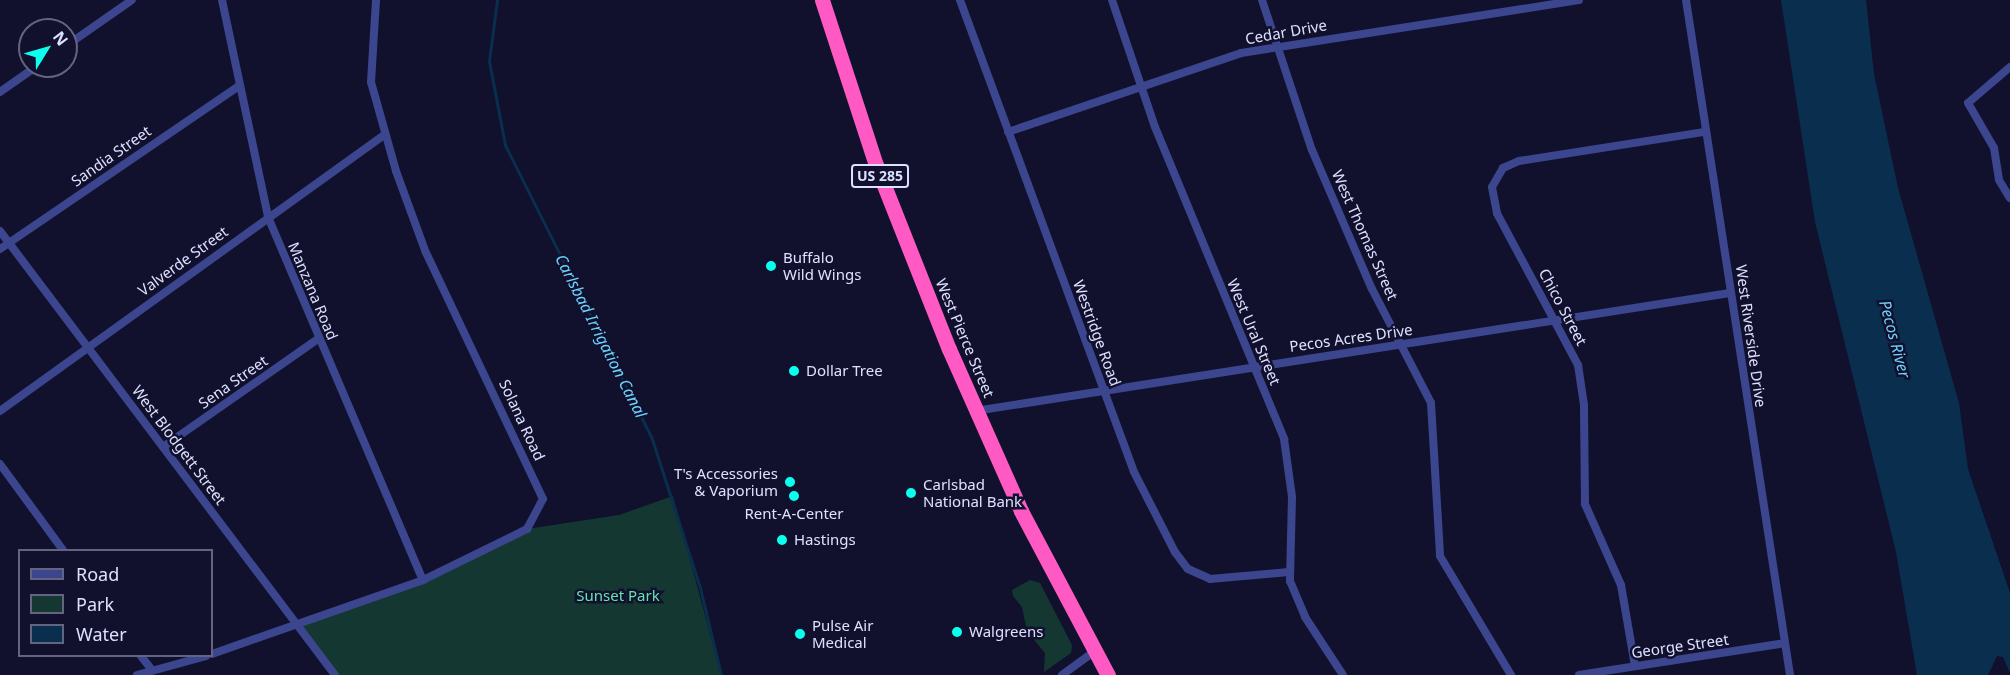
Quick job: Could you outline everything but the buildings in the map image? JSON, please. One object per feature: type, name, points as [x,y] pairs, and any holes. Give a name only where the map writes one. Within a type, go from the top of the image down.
[{"type":"highway","name":"West Pierce Street","points":[[822,0],[876,165],[975,411],[1094,652],[1108,675]]},
{"type":"street","points":[[78,38],[132,0]]},
{"type":"street","name":"Manzana Road","points":[[222,0],[268,217],[318,339],[423,580]]},
{"type":"street","name":"Solana Road","points":[[213,654],[423,580],[527,529],[543,499],[426,253],[384,135],[369,68],[376,0]]},
{"type":"street","name":"Westridge Road","points":[[960,0],[1134,472],[1183,564],[1204,577],[1222,580],[1290,572]]},
{"type":"street","name":"West Ural Street","points":[[1112,0],[1141,84],[1289,453],[1290,572],[1305,617],[1343,675]]},
{"type":"street","name":"West Thomas Street","points":[[1262,0],[1275,46],[1356,255],[1402,344],[1434,413],[1440,556],[1511,675]]},
{"type":"street","name":"Cedar Drive","points":[[1008,132],[1141,84],[1275,46],[1579,0]]},
{"type":"street","name":"West Riverside Drive","points":[[1686,0],[1790,675]]},
{"type":"street","points":[[2010,67],[1968,103],[1994,148],[1999,180],[2010,198]]},
{"type":"street","points":[[0,92],[20,78]]},
{"type":"street","name":"Sandia Street","points":[[0,249],[239,86]]},
{"type":"street","name":"Chico Street","points":[[1635,666],[1621,585],[1585,504],[1584,405],[1578,365],[1493,202],[1499,172],[1519,161],[1705,132]]},
{"type":"street","name":"Valverde Street","points":[[0,411],[87,346],[384,135]]},
{"type":"street","name":"West Blodgett Street","points":[[0,231],[336,675]]},
{"type":"street","name":"Pecos Acres Drive","points":[[975,411],[1103,389],[1730,293]]},
{"type":"street","name":"Sena Street","points":[[163,447],[318,339]]},
{"type":"street","points":[[0,464],[62,549]]},
{"type":"street","name":"George Street","points":[[1579,675],[1785,643]]},
{"type":"street","points":[[1062,675],[1094,652]]},
{"type":"street","points":[[142,657],[152,669]]},
{"type":"street","points":[[137,675],[202,657]]},
{"type":"green space","name":"Sunset Park","points":[[673,496],[721,675],[335,675],[298,624],[370,602],[527,529],[619,515]]},
{"type":"green space","points":[[1030,580],[1040,583],[1072,645],[1071,653],[1044,672],[1045,653],[1027,631],[1022,607],[1013,596],[1012,590]]},
{"type":"water","name":"Pecos River","points":[[1781,0],[1866,0],[1874,74],[1898,188],[1959,403],[1968,469],[2010,593],[2010,673],[2003,657],[1997,656],[1988,675],[1917,675],[1896,552],[1815,222]]},
{"type":"waterway","name":"Carlsbad Irrigation Canal","points":[[497,0],[489,61],[505,145],[651,436],[700,588],[721,675]]},
{"type":"place","name":"Buffalo Wild Wings","points":[[771,266]]},
{"type":"place","name":"Dollar Tree","points":[[794,371]]},
{"type":"place","name":"T's Accessories & Vaporium","points":[[790,482]]},
{"type":"place","name":"Carlsbad National Bank","points":[[911,493]]},
{"type":"place","name":"Rent-A-Center","points":[[794,496]]},
{"type":"place","name":"Hastings","points":[[782,540]]},
{"type":"place","name":"Walgreens","points":[[957,632]]},
{"type":"place","name":"Pulse Air Medical","points":[[800,634]]}]
